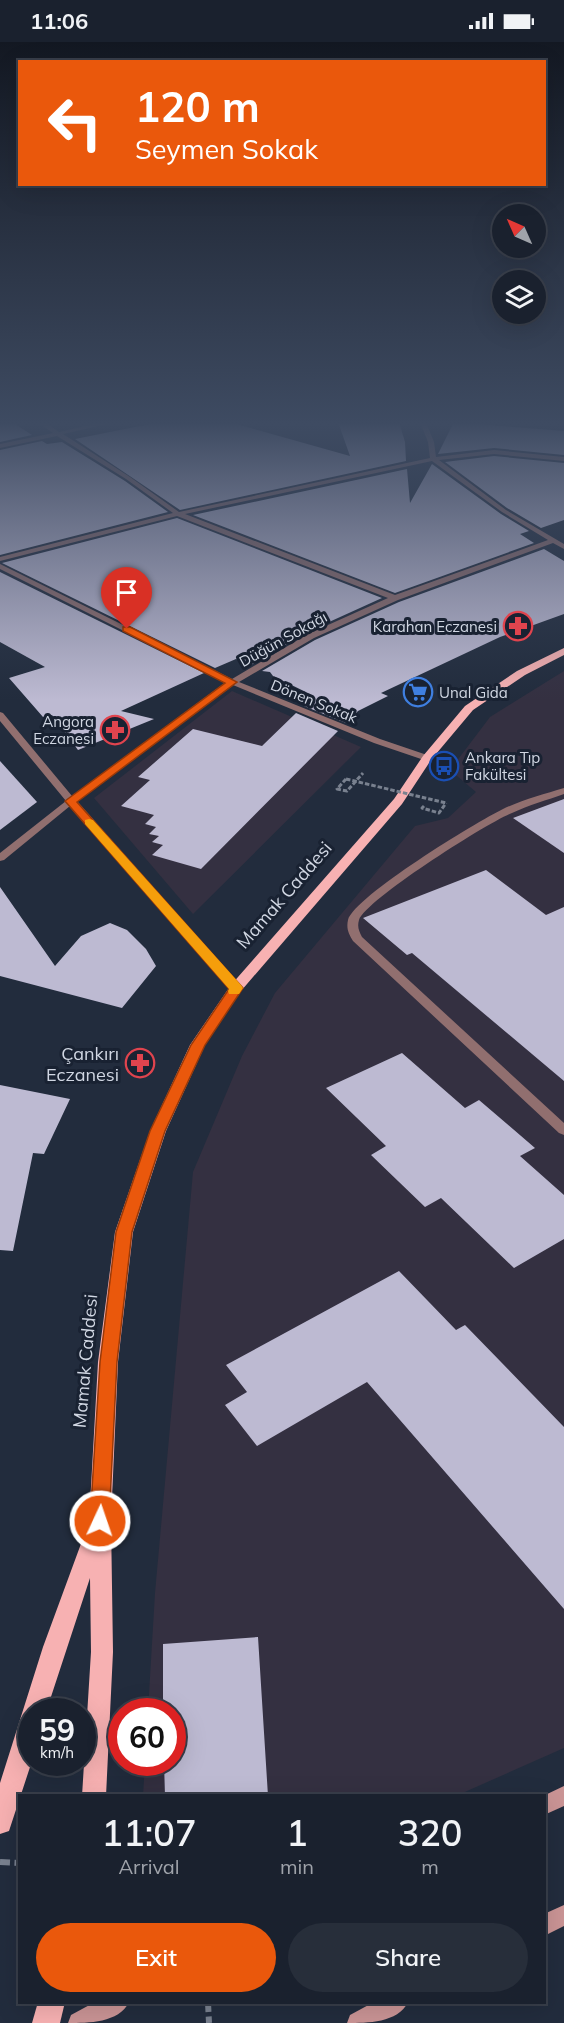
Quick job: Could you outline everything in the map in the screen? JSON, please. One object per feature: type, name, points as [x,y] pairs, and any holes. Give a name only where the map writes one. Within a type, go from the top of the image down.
[{"type":"main road","name":"Mamak Caddesi","points":[[94,1794],[102,1653],[100,1521],[108,1362],[124,1232],[163,1121],[198,1045],[236,988],[398,801],[427,758],[469,708],[521,674],[564,651]]},
{"type":"main road","name":"Mamak Caddesi","points":[[38,1698],[54,1647],[100,1521]]},
{"type":"main road","points":[[0,1822],[18,1765]]},
{"type":"main road","points":[[546,1804],[564,1796]]},
{"type":"main road","points":[[546,1925],[564,1915]]},
{"type":"main road","points":[[46,2023],[51,2004]]},
{"type":"main road","points":[[79,2023],[114,2004]]},
{"type":"main road","points":[[358,2023],[393,2004]]},
{"type":"street","points":[[0,559],[176,514]]},
{"type":"street","points":[[179,514],[395,598]]},
{"type":"street","points":[[510,514],[564,547]]},
{"type":"street","name":"Düğün Sokağı","points":[[0,858],[71,801],[232,682],[311,636],[395,598],[552,540]]},
{"type":"street","name":"Dönen Sokak","points":[[0,566],[232,682],[377,741],[427,758]]},
{"type":"street","points":[[0,715],[71,801],[236,988]]},
{"type":"street","points":[[564,791],[507,811],[446,847],[365,905],[354,918],[352,929],[357,939],[564,1130]]},
{"type":"path","points":[[363,773],[347,791],[338,789],[346,779],[446,803],[439,813],[422,808],[433,795]]},
{"type":"path","points":[[0,1862],[18,1863]]},
{"type":"path","points":[[208,2004],[209,2023]]},
{"type":"shaded area","points":[[564,671],[564,1748],[460,1794],[143,1794],[144,1776],[186,1776],[186,1698],[149,1698],[155,1593],[193,1172],[242,1056],[275,993],[415,826],[448,818],[476,792],[450,770],[490,717]]},
{"type":"shaded area","points":[[232,691],[361,747],[193,914],[94,798]]},
{"type":"building","points":[[0,514],[158,514],[0,555]]},
{"type":"building","points":[[502,514],[529,531],[520,534],[534,543],[395,593],[193,515]]},
{"type":"building","points":[[518,514],[564,514],[564,520],[541,528]]},
{"type":"building","points":[[177,518],[382,598],[307,632],[251,665],[236,659],[215,668],[2,563]]},
{"type":"building","points":[[544,549],[564,561],[564,614],[500,637],[381,693],[388,696],[358,711],[346,723],[304,706],[314,696],[273,676],[270,672],[262,671],[315,640],[399,602]]},
{"type":"building","points":[[0,572],[204,673],[121,711],[154,719],[78,750],[52,715],[43,717],[9,678],[45,667],[0,642]]},
{"type":"building","points":[[296,713],[338,731],[201,869],[152,855],[163,845],[152,842],[159,836],[149,834],[156,827],[145,824],[154,815],[121,806],[150,780],[138,777],[193,729],[262,746]]},
{"type":"building","points":[[0,761],[37,802],[0,830]]},
{"type":"building","points":[[564,799],[564,853],[513,818]]},
{"type":"building","points":[[486,870],[546,915],[564,907],[564,1081],[412,953],[407,955],[363,918]]},
{"type":"building","points":[[0,887],[55,966],[81,936],[110,923],[127,930],[146,949],[156,966],[122,1008],[0,976]]},
{"type":"building","points":[[402,1053],[465,1108],[479,1100],[535,1148],[520,1156],[564,1195],[564,1239],[514,1268],[441,1198],[425,1207],[371,1155],[386,1146],[326,1088]]},
{"type":"building","points":[[0,1085],[70,1099],[44,1154],[33,1153],[13,1251],[0,1250]]},
{"type":"building","points":[[399,1271],[456,1330],[465,1325],[564,1427],[564,1609],[367,1382],[257,1446],[225,1405],[247,1392],[226,1365]]},
{"type":"building","points":[[258,1637],[268,1794],[165,1794],[164,1776],[186,1776],[186,1698],[163,1698],[163,1644]]},
{"type":"slow traffic","points":[[89,822],[236,988],[234,991]]},
{"type":"place","name":"Karahan Eczanesi","points":[[518,626]]},
{"type":"place","name":"Unal Gida","points":[[418,692]]},
{"type":"place","name":"Angora Eczanesi","points":[[115,730]]},
{"type":"place","name":"Ankara Tıp Fakültesi","points":[[444,766]]},
{"type":"place","name":"Çankırı Eczanesi","points":[[140,1063]]},
{"type":"route","points":[[100,1521],[108,1362],[124,1232],[158,1131],[198,1045],[236,988],[71,801],[232,682],[127,629]]}]
